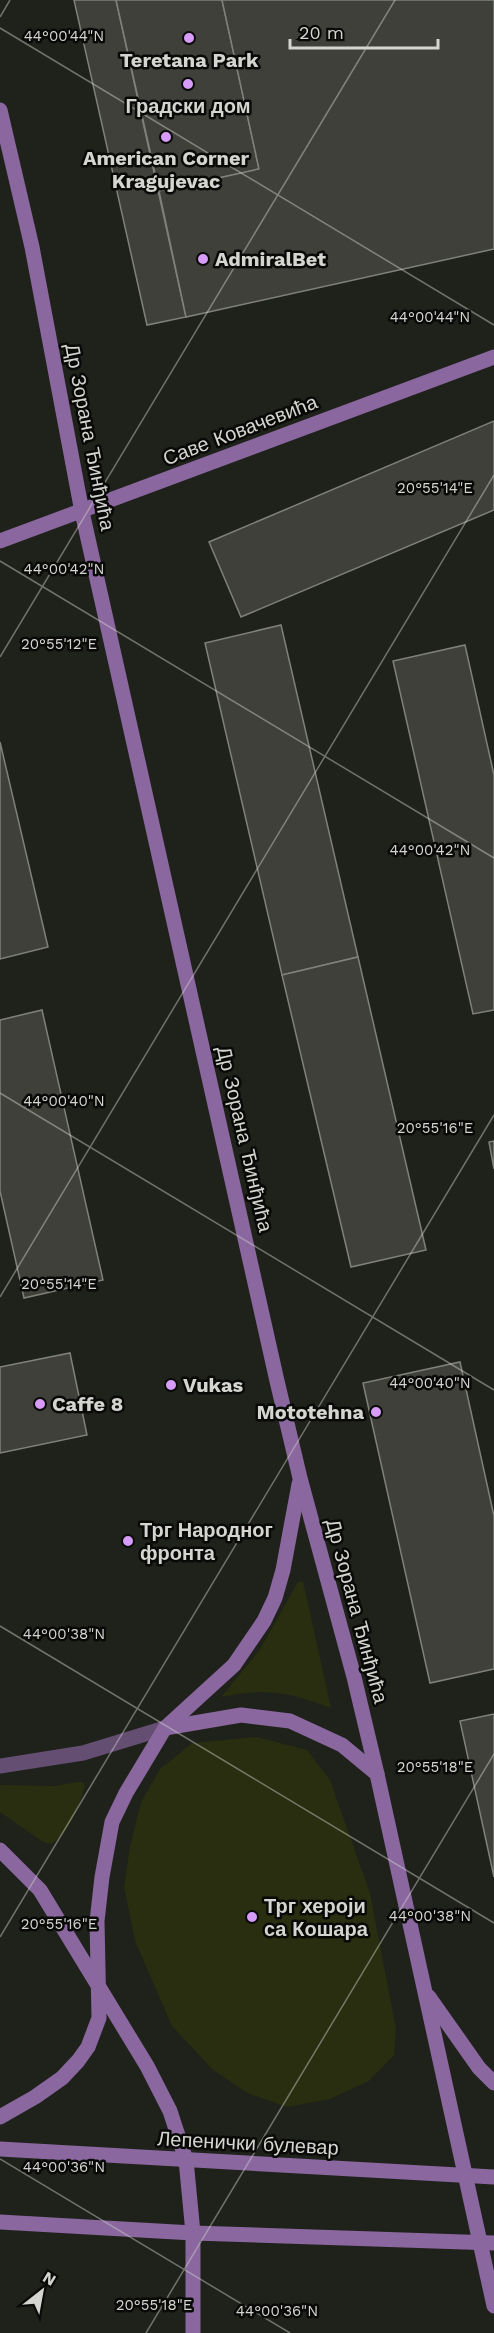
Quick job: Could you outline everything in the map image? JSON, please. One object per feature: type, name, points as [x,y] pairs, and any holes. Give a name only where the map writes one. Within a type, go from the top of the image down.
[{"type":"street","name":"Др Зорана Ђинђића","points":[[0,110],[32,247],[82,512],[300,1478],[361,1704],[465,2174],[487,2244],[494,2306]]},
{"type":"street","name":"Саве Ковачевића","points":[[0,541],[494,357]]},
{"type":"street","points":[[0,2117],[62,2078],[88,2047],[99,2018],[97,1921],[112,1821],[126,1792],[165,1728],[234,1665],[264,1621],[275,1598],[283,1570],[300,1478]]},
{"type":"street","points":[[165,1728],[241,1715],[290,1721],[342,1745],[377,1774]]},
{"type":"street","points":[[0,1850],[40,1890],[151,2075],[170,2111],[186,2160],[193,2233],[193,2327]]},
{"type":"street","points":[[424,1990],[479,2068],[494,2082]]},
{"type":"street","name":"Лепенички булевар","points":[[0,2149],[494,2177]]},
{"type":"street","points":[[0,2222],[193,2233],[487,2244]]},
{"type":"lane","points":[[0,1766],[83,1753],[165,1728]]},
{"type":"green space","points":[[303,1581],[331,1708],[302,1698],[277,1693],[237,1694],[221,1697],[259,1651],[298,1582]]},
{"type":"green space","name":"Трг хероји са Кошара","points":[[257,1737],[307,1750],[330,1780],[370,1893],[396,2029],[394,2055],[369,2081],[330,2099],[287,2107],[247,2093],[212,2069],[172,2026],[135,1941],[124,1887],[130,1846],[141,1802],[160,1769],[192,1743]]},
{"type":"green space","points":[[82,1782],[85,1786],[77,1810],[69,1826],[51,1844],[43,1842],[0,1812],[0,1785],[54,1786]]},
{"type":"building","points":[[74,0],[116,0],[186,317],[147,325]]},
{"type":"building","name":"Градски дом","points":[[116,0],[222,0],[259,169],[159,191]]},
{"type":"building","points":[[222,0],[494,0],[494,249],[186,317],[159,191],[259,169]]},
{"type":"building","points":[[494,421],[494,510],[241,617],[209,542]]},
{"type":"building","points":[[281,625],[358,957],[282,975],[205,643]]},
{"type":"building","points":[[465,645],[494,775],[494,1010],[473,1014],[393,661]]},
{"type":"building","points":[[0,742],[48,947],[0,959]]},
{"type":"building","points":[[358,957],[426,1250],[351,1267],[282,975]]},
{"type":"building","points":[[42,1010],[103,1280],[24,1298],[0,1191],[0,1020]]},
{"type":"building","points":[[494,1141],[494,1169],[489,1142]]},
{"type":"building","points":[[70,1353],[87,1435],[0,1453],[0,1367]]},
{"type":"building","points":[[460,1362],[494,1516],[494,1669],[430,1683],[363,1383]]},
{"type":"building","points":[[494,1714],[494,1877],[460,1721]]},
{"type":"place","name":"Teretana Park","points":[[189,38]]},
{"type":"place","name":"Градски дом","points":[[188,84]]},
{"type":"place","name":"American Corner Kragujevac","points":[[166,137]]},
{"type":"place","name":"AdmiralBet","points":[[203,259]]},
{"type":"place","name":"Vukas","points":[[171,1385]]},
{"type":"place","name":"Caffe 8","points":[[40,1404]]},
{"type":"place","name":"Mototehna","points":[[376,1412]]},
{"type":"place","name":"Трг Народног фронта","points":[[128,1541]]},
{"type":"place","name":"Трг хероји са Кошара","points":[[252,1917]]}]
